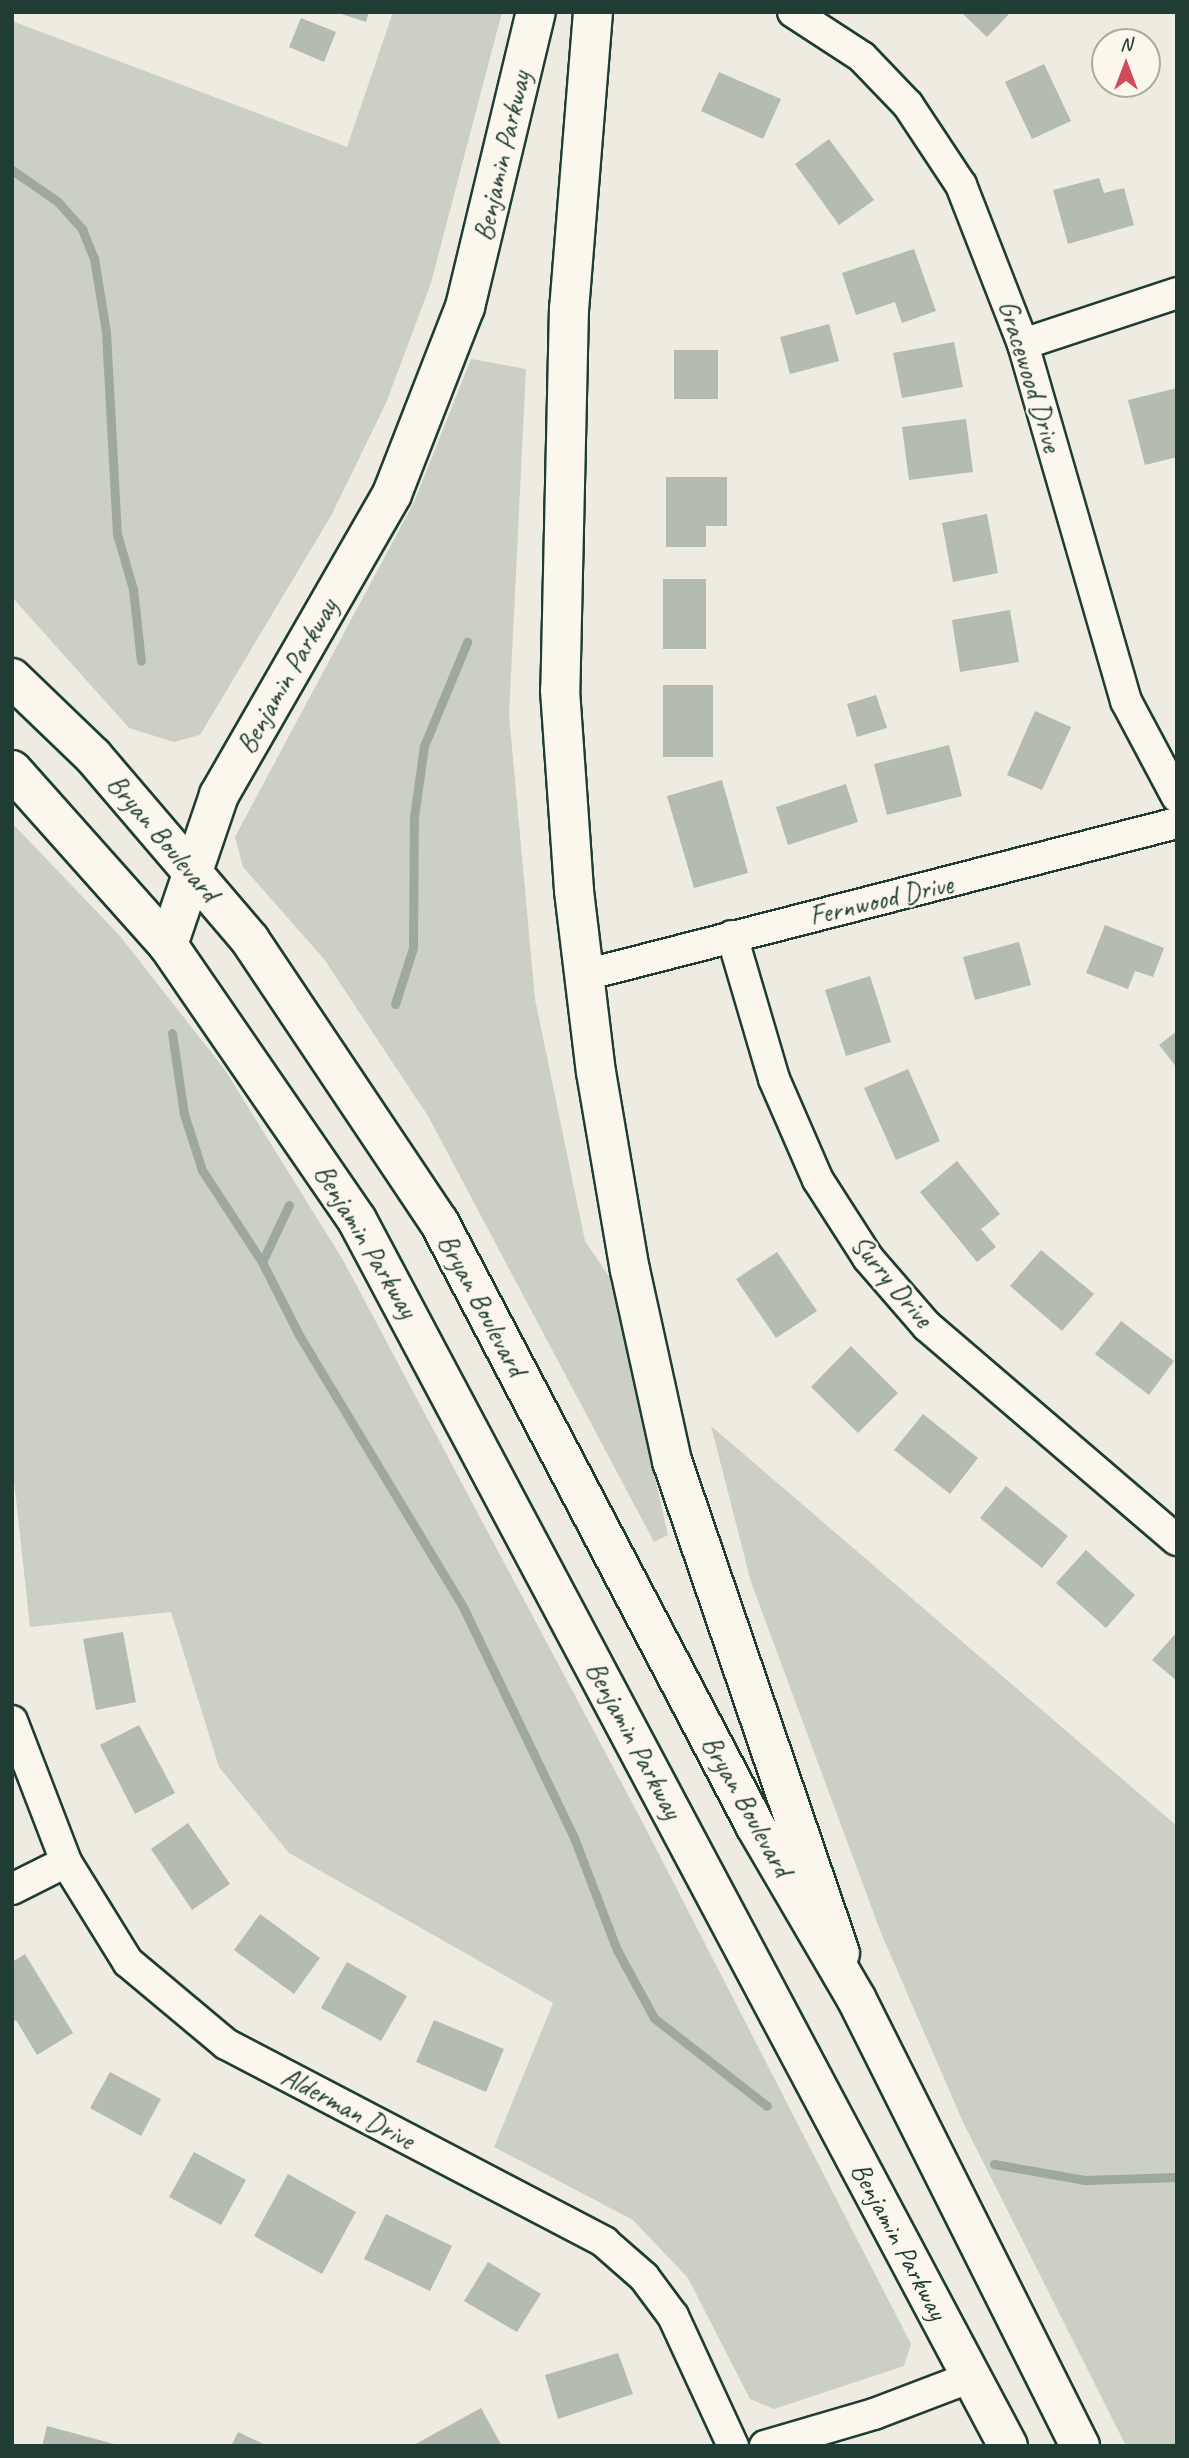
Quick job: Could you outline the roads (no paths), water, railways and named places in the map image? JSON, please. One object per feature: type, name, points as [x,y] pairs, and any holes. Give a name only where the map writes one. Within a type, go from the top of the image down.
[{"type":"main road","name":"Benjamin Parkway","points":[[536,12],[465,307],[392,494],[219,795],[169,945],[357,1220],[423,1336],[1008,2446]]},
{"type":"main road","points":[[593,12],[561,467],[560,690],[585,975],[630,1270],[672,1461],[856,1997],[1080,2446]]},
{"type":"main road","name":"Bryan Boulevard","points":[[12,678],[93,756],[250,940],[439,1222],[756,1827],[856,1997]]},
{"type":"main road","points":[[12,770],[169,945]]},
{"type":"street","name":"Gracewood Drive","points":[[793,12],[862,57],[908,104],[961,185],[1023,344],[1126,701],[1177,797]]},
{"type":"street","points":[[1023,344],[1177,293]]},
{"type":"street","name":"Fernwood Drive","points":[[585,975],[732,936],[1027,865],[1177,822]]},
{"type":"street","name":"Surry Drive","points":[[732,936],[774,1079],[817,1181],[868,1258],[928,1326],[1177,1540]]},
{"type":"street","name":"Alderman Drive","points":[[12,1721],[65,1862],[128,1962],[226,2044],[604,2242],[644,2277],[673,2316],[733,2446]]},
{"type":"street","points":[[12,1889],[65,1862]]},
{"type":"street","points":[[765,2446],[874,2414],[971,2376]]},
{"type":"waterway","points":[[12,170],[57,201],[82,229],[94,258],[106,332],[117,534],[133,589],[141,661]]},
{"type":"waterway","points":[[395,1004],[413,948],[414,817],[424,746],[467,642]]},
{"type":"waterway","points":[[172,1033],[184,1114],[202,1170],[262,1262],[299,1335],[464,1609],[573,1835],[617,1950],[654,2018],[767,2106]]},
{"type":"waterway","points":[[262,1262],[289,1205]]},
{"type":"waterway","points":[[994,2164],[1085,2180],[1177,2177]]}]
